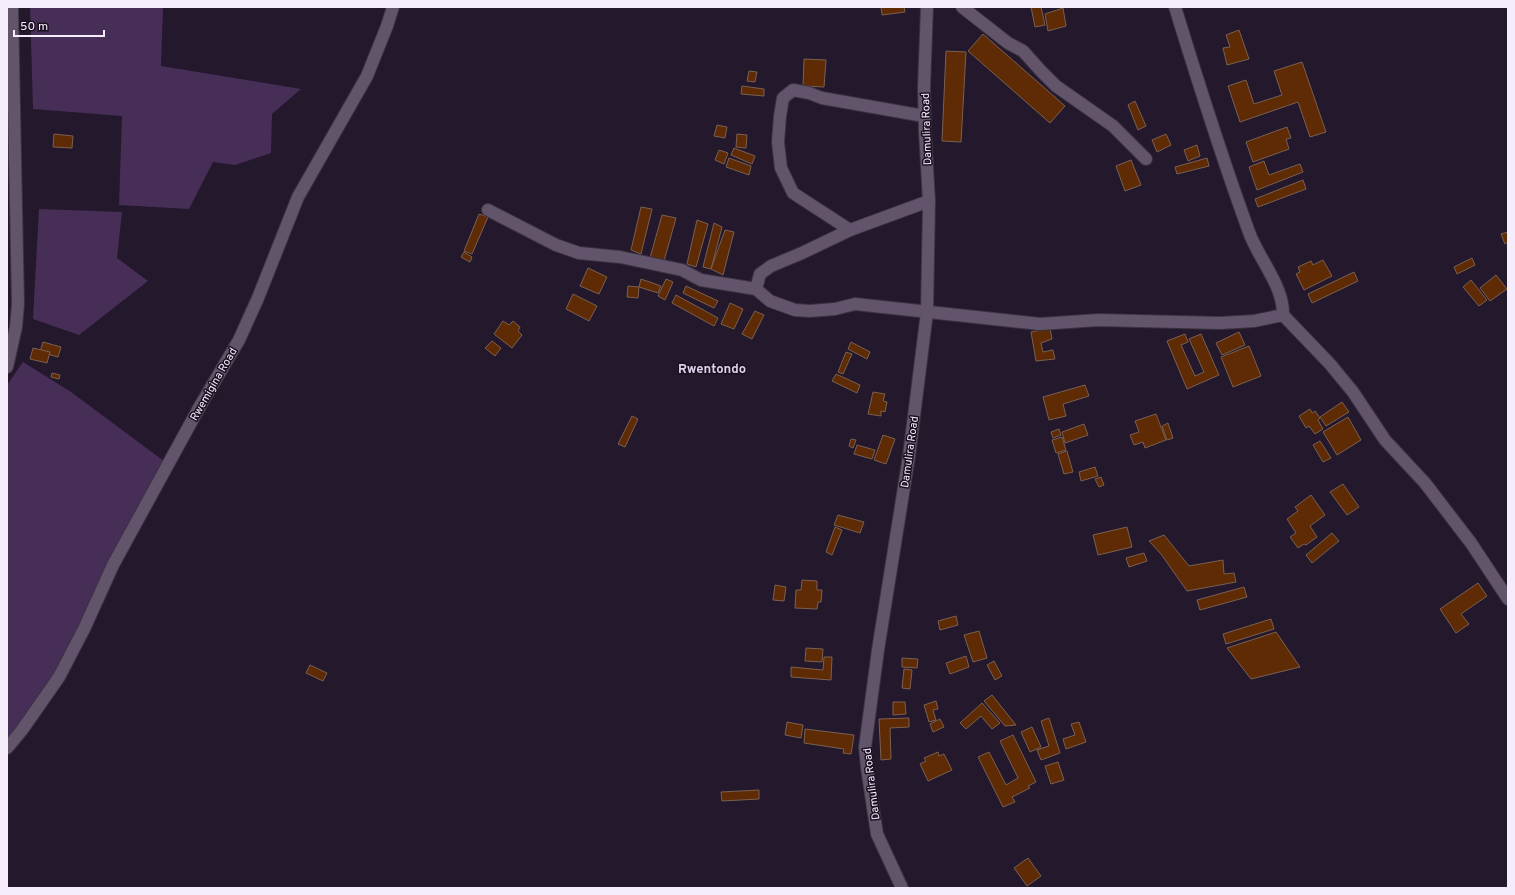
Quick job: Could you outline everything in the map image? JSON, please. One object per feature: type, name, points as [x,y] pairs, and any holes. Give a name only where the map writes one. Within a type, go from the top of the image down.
[{"type":"street","points":[[7,367],[16,327],[18,304],[12,7]]},
{"type":"street","name":"Rwemigina Road","points":[[7,748],[22,730],[59,677],[84,629],[113,565],[200,406],[239,340],[258,298],[298,197],[367,76],[393,7]]},
{"type":"street","name":"Damulira Road","points":[[902,888],[877,834],[865,747],[878,650],[905,484],[927,312],[929,201],[924,116],[927,7]]},
{"type":"street","points":[[962,7],[1008,43],[1023,51],[1056,86],[1112,126],[1146,159]]},
{"type":"street","points":[[1175,7],[1194,70],[1250,234],[1280,293],[1283,306],[1283,315],[1330,364],[1353,392],[1385,440],[1425,484],[1471,543],[1508,599]]},
{"type":"street","points":[[850,230],[793,193],[781,168],[778,148],[783,98],[793,90],[809,93],[822,98],[924,116]]},
{"type":"street","points":[[756,289],[760,274],[770,266],[802,253],[850,230],[929,201]]},
{"type":"street","points":[[488,210],[556,245],[579,253],[620,257],[682,270],[701,280],[756,289],[770,301],[795,310],[810,312],[835,309],[855,304],[1040,324],[1098,320],[1220,323],[1254,321],[1283,315]]},
{"type":"shaded area","points":[[30,7],[163,7],[161,66],[301,89],[272,114],[271,153],[235,165],[213,162],[189,209],[119,205],[122,116],[33,109]]},
{"type":"shaded area","points":[[39,209],[122,212],[117,258],[148,281],[79,335],[33,319]]},
{"type":"shaded area","points":[[23,362],[71,392],[172,467],[96,607],[68,675],[7,749],[7,385]]},
{"type":"building","points":[[881,7],[904,7],[905,12],[882,15]]},
{"type":"building","points":[[1031,7],[1041,7],[1045,25],[1035,27]]},
{"type":"building","points":[[1063,8],[1066,26],[1048,31],[1045,14]]},
{"type":"building","points":[[1239,30],[1249,59],[1227,65],[1223,48],[1230,47],[1226,35]]},
{"type":"building","points":[[983,34],[1065,106],[1050,123],[968,51]]},
{"type":"building","points":[[946,51],[966,52],[961,142],[942,141]]},
{"type":"building","points":[[804,59],[826,60],[824,87],[803,86]]},
{"type":"building","points":[[1302,62],[1326,132],[1310,137],[1298,102],[1240,122],[1228,86],[1246,80],[1254,104],[1282,95],[1274,71]]},
{"type":"building","points":[[749,71],[757,72],[755,82],[747,81]]},
{"type":"building","points":[[742,86],[764,89],[764,96],[741,94]]},
{"type":"building","points":[[1135,101],[1146,126],[1138,130],[1128,105]]},
{"type":"building","points":[[717,125],[727,127],[725,138],[714,136]]},
{"type":"building","points":[[1287,127],[1291,138],[1286,139],[1289,149],[1253,162],[1246,142]]},
{"type":"building","points":[[54,134],[73,136],[72,148],[53,147]]},
{"type":"building","points":[[737,134],[747,135],[746,148],[736,147]]},
{"type":"building","points":[[1166,134],[1171,145],[1157,152],[1152,140]]},
{"type":"building","points":[[1197,145],[1200,156],[1188,161],[1184,150]]},
{"type":"building","points":[[734,148],[755,156],[752,164],[731,155]]},
{"type":"building","points":[[719,150],[728,153],[724,164],[715,160]]},
{"type":"building","points":[[729,158],[751,166],[749,175],[726,167]]},
{"type":"building","points":[[1207,158],[1209,166],[1177,174],[1175,167]]},
{"type":"building","points":[[1131,160],[1141,185],[1125,191],[1116,166]]},
{"type":"building","points":[[1264,161],[1269,175],[1300,164],[1303,172],[1257,190],[1249,167]]},
{"type":"building","points":[[1303,180],[1306,189],[1258,207],[1255,199]]},
{"type":"building","points":[[641,207],[652,209],[641,254],[631,250]]},
{"type":"building","points":[[479,214],[488,217],[472,254],[464,251]]},
{"type":"building","points":[[662,215],[676,218],[664,261],[650,258]]},
{"type":"building","points":[[697,220],[708,224],[696,267],[687,264]]},
{"type":"building","points":[[714,223],[722,227],[711,269],[703,267]]},
{"type":"building","points":[[725,230],[734,232],[723,275],[711,269]]},
{"type":"building","points":[[1508,232],[1508,242],[1505,244],[1501,234]]},
{"type":"building","points":[[464,252],[472,257],[470,262],[461,257]]},
{"type":"building","points":[[1472,258],[1475,265],[1457,274],[1454,267]]},
{"type":"building","points":[[1323,260],[1332,276],[1304,290],[1296,274],[1300,272],[1298,267],[1311,261],[1313,265]]},
{"type":"building","points":[[588,268],[607,277],[599,294],[580,286]]},
{"type":"building","points":[[1354,272],[1358,281],[1312,303],[1308,294]]},
{"type":"building","points":[[1496,275],[1507,289],[1490,301],[1480,288]]},
{"type":"building","points":[[641,279],[661,286],[658,293],[639,287]]},
{"type":"building","points":[[666,279],[673,282],[665,300],[658,296]]},
{"type":"building","points":[[1471,280],[1487,300],[1479,306],[1463,287]]},
{"type":"building","points":[[628,286],[639,287],[638,298],[627,297]]},
{"type":"building","points":[[686,286],[718,301],[714,308],[683,293]]},
{"type":"building","points":[[573,294],[597,306],[589,321],[566,309]]},
{"type":"building","points":[[676,295],[718,318],[714,326],[672,303]]},
{"type":"building","points":[[730,303],[743,309],[734,329],[721,324]]},
{"type":"building","points":[[755,311],[764,315],[752,339],[742,334]]},
{"type":"building","points":[[503,321],[509,325],[513,321],[520,327],[518,331],[522,335],[512,348],[494,334]]},
{"type":"building","points":[[1050,328],[1052,339],[1041,343],[1043,352],[1053,350],[1055,359],[1036,361],[1031,332]]},
{"type":"building","points":[[1239,332],[1245,345],[1222,355],[1216,343]]},
{"type":"building","points":[[1185,334],[1188,342],[1181,345],[1195,376],[1204,372],[1189,339],[1201,334],[1219,375],[1187,389],[1167,341]]},
{"type":"building","points":[[492,341],[501,348],[495,356],[485,348]]},
{"type":"building","points":[[43,342],[61,347],[58,357],[40,352]]},
{"type":"building","points":[[851,342],[870,352],[867,359],[848,349]]},
{"type":"building","points":[[1249,346],[1261,376],[1233,387],[1221,357]]},
{"type":"building","points":[[33,348],[50,352],[47,363],[30,359]]},
{"type":"building","points":[[846,352],[852,354],[843,374],[838,372]]},
{"type":"building","points":[[52,373],[60,375],[59,379],[51,377]]},
{"type":"building","points":[[836,374],[860,385],[857,393],[832,381]]},
{"type":"building","points":[[1085,385],[1089,396],[1063,404],[1066,416],[1049,420],[1043,397]]},
{"type":"building","points":[[873,392],[885,394],[883,401],[887,402],[885,412],[881,411],[881,416],[868,414]]},
{"type":"building","points":[[1342,402],[1349,412],[1326,426],[1320,417]]},
{"type":"building","points":[[1310,409],[1312,413],[1315,411],[1320,418],[1318,420],[1323,429],[1315,434],[1309,426],[1306,428],[1299,416]]},
{"type":"building","points":[[1156,414],[1166,440],[1145,448],[1143,442],[1134,445],[1130,435],[1139,432],[1135,421]]},
{"type":"building","points":[[632,416],[638,419],[625,447],[618,444]]},
{"type":"building","points":[[1348,417],[1361,440],[1337,455],[1323,432]]},
{"type":"building","points":[[1168,423],[1173,438],[1167,440],[1162,426]]},
{"type":"building","points":[[1084,424],[1088,435],[1065,443],[1062,432]]},
{"type":"building","points":[[1059,429],[1061,435],[1053,438],[1051,432]]},
{"type":"building","points":[[883,435],[895,439],[886,464],[874,460]]},
{"type":"building","points":[[1062,437],[1066,450],[1056,453],[1052,440]]},
{"type":"building","points":[[851,439],[856,440],[853,448],[849,446]]},
{"type":"building","points":[[1320,441],[1331,458],[1323,462],[1313,445]]},
{"type":"building","points":[[857,445],[875,450],[872,459],[854,454]]},
{"type":"building","points":[[1067,451],[1073,472],[1064,474],[1058,454]]},
{"type":"building","points":[[1095,467],[1098,476],[1081,481],[1079,472]]},
{"type":"building","points":[[1101,477],[1104,485],[1099,487],[1095,479]]},
{"type":"building","points":[[1343,484],[1359,507],[1347,515],[1330,492]]},
{"type":"building","points":[[1311,495],[1325,515],[1310,526],[1317,537],[1306,545],[1304,544],[1298,548],[1290,537],[1296,533],[1287,519],[1298,511],[1295,507]]},
{"type":"building","points":[[838,515],[864,522],[860,533],[834,525]]},
{"type":"building","points":[[835,527],[842,530],[832,555],[826,552]]},
{"type":"building","points":[[1127,527],[1132,547],[1098,555],[1093,535]]},
{"type":"building","points":[[1332,533],[1339,541],[1312,563],[1306,555]]},
{"type":"building","points":[[1164,535],[1189,566],[1223,560],[1224,574],[1234,573],[1236,582],[1187,591],[1161,554],[1149,541]]},
{"type":"building","points":[[1144,553],[1147,561],[1129,567],[1126,558]]},
{"type":"building","points":[[802,580],[817,581],[817,590],[822,590],[821,602],[818,602],[817,609],[795,608],[796,590],[801,590]]},
{"type":"building","points":[[1478,583],[1487,596],[1461,614],[1469,624],[1456,633],[1440,609]]},
{"type":"building","points":[[775,585],[786,587],[784,601],[773,600]]},
{"type":"building","points":[[1244,587],[1247,597],[1200,610],[1197,600]]},
{"type":"building","points":[[956,616],[958,625],[940,630],[938,621]]},
{"type":"building","points":[[1271,619],[1274,629],[1226,644],[1223,634]]},
{"type":"building","points":[[979,631],[987,658],[973,662],[964,635]]},
{"type":"building","points":[[1276,632],[1300,667],[1251,679],[1227,648]]},
{"type":"building","points":[[806,648],[823,649],[822,662],[805,661]]},
{"type":"building","points":[[966,656],[969,667],[950,674],[946,663]]},
{"type":"building","points":[[824,657],[832,657],[831,680],[791,677],[791,667],[823,670]]},
{"type":"building","points":[[902,658],[918,659],[917,668],[902,667]]},
{"type":"building","points":[[994,661],[1002,676],[995,680],[987,665]]},
{"type":"building","points":[[310,665],[327,673],[323,681],[306,673]]},
{"type":"building","points":[[904,669],[912,670],[910,689],[902,688]]},
{"type":"building","points":[[992,695],[1016,725],[1005,726],[984,701]]},
{"type":"building","points":[[936,701],[938,709],[933,710],[936,720],[929,722],[924,705]]},
{"type":"building","points":[[893,702],[905,702],[906,714],[893,715]]},
{"type":"building","points":[[982,703],[1000,723],[992,729],[981,716],[966,729],[960,723]]},
{"type":"building","points":[[909,718],[909,727],[890,728],[891,759],[881,760],[879,719]]},
{"type":"building","points":[[1049,718],[1060,753],[1041,760],[1037,750],[1049,746],[1041,721]]},
{"type":"building","points":[[940,719],[944,727],[933,732],[930,724]]},
{"type":"building","points":[[787,722],[803,725],[801,738],[785,735]]},
{"type":"building","points":[[1079,722],[1086,742],[1066,749],[1063,739],[1075,735],[1071,724]]},
{"type":"building","points":[[1032,727],[1041,747],[1030,752],[1021,732]]},
{"type":"building","points":[[805,729],[854,735],[851,754],[843,753],[844,749],[804,743]]},
{"type":"building","points":[[1013,735],[1036,782],[1028,786],[1030,788],[1012,797],[1015,802],[1003,807],[978,757],[989,752],[1006,785],[1018,778],[1000,741]]},
{"type":"building","points":[[938,752],[939,756],[944,754],[952,770],[928,781],[920,764],[926,761],[924,758]]},
{"type":"building","points":[[1058,762],[1064,780],[1051,784],[1045,766]]},
{"type":"building","points":[[759,790],[759,799],[722,801],[721,792]]},
{"type":"building","points":[[1028,858],[1041,876],[1027,886],[1014,868]]},
{"type":"district","name":"Rwentondo","points":[[712,368]]}]
